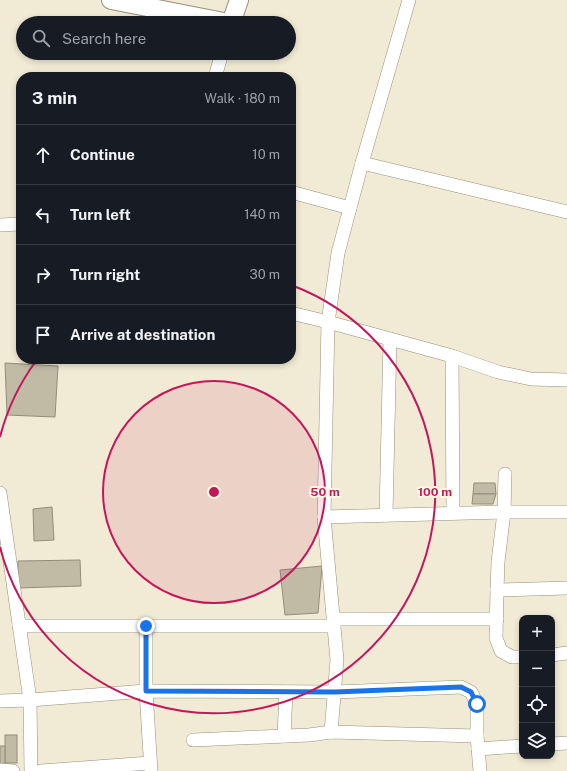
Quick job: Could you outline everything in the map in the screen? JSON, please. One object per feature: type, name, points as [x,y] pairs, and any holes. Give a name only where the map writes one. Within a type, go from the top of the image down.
[{"type":"street","points":[[111,0],[194,16]]},
{"type":"street","points":[[233,16],[239,0]]},
{"type":"street","points":[[331,732],[337,660],[324,517],[328,322],[338,253],[362,163],[409,0]]},
{"type":"street","points":[[216,72],[220,60]]},
{"type":"street","points":[[362,163],[567,212]]},
{"type":"street","points":[[296,193],[350,208]]},
{"type":"street","points":[[0,224],[16,224]]},
{"type":"street","points":[[296,314],[452,356],[498,372],[531,379],[567,380]]},
{"type":"street","points":[[386,515],[390,339]]},
{"type":"street","points":[[452,356],[453,513]]},
{"type":"street","points":[[505,474],[504,512],[498,562],[496,638],[501,651],[512,657],[519,657]]},
{"type":"street","points":[[0,493],[30,700],[31,771]]},
{"type":"street","points":[[324,517],[453,513],[567,512]]},
{"type":"street","points":[[497,590],[567,588]]},
{"type":"street","points":[[19,626],[146,626],[497,619]]},
{"type":"street","points":[[41,771],[151,767],[146,691],[146,626]]},
{"type":"street","points":[[555,655],[567,654]]},
{"type":"street","points":[[0,701],[146,691],[335,692],[461,687],[471,692],[477,704],[477,743],[480,771]]},
{"type":"street","points":[[284,736],[286,692]]},
{"type":"street","points":[[193,740],[309,735],[331,732],[519,746]]},
{"type":"street","points":[[555,744],[567,743]]},
{"type":"street","points":[[0,770],[13,771]]},
{"type":"building","points":[[5,363],[58,366],[55,417],[7,415]]},
{"type":"building","points":[[474,483],[495,483],[496,494],[473,494]]},
{"type":"building","points":[[473,494],[496,494],[493,504],[472,504]]},
{"type":"building","points":[[52,507],[54,540],[34,541],[33,509]]},
{"type":"building","points":[[80,560],[81,586],[18,588],[18,561]]},
{"type":"building","points":[[322,566],[318,613],[285,615],[280,570]]},
{"type":"building","points":[[5,735],[17,735],[17,763],[5,763]]},
{"type":"building","points":[[0,746],[5,746],[5,763],[0,764]]},
{"type":"route","points":[[146,626],[146,691],[335,692],[461,687],[471,692],[477,704]]}]
